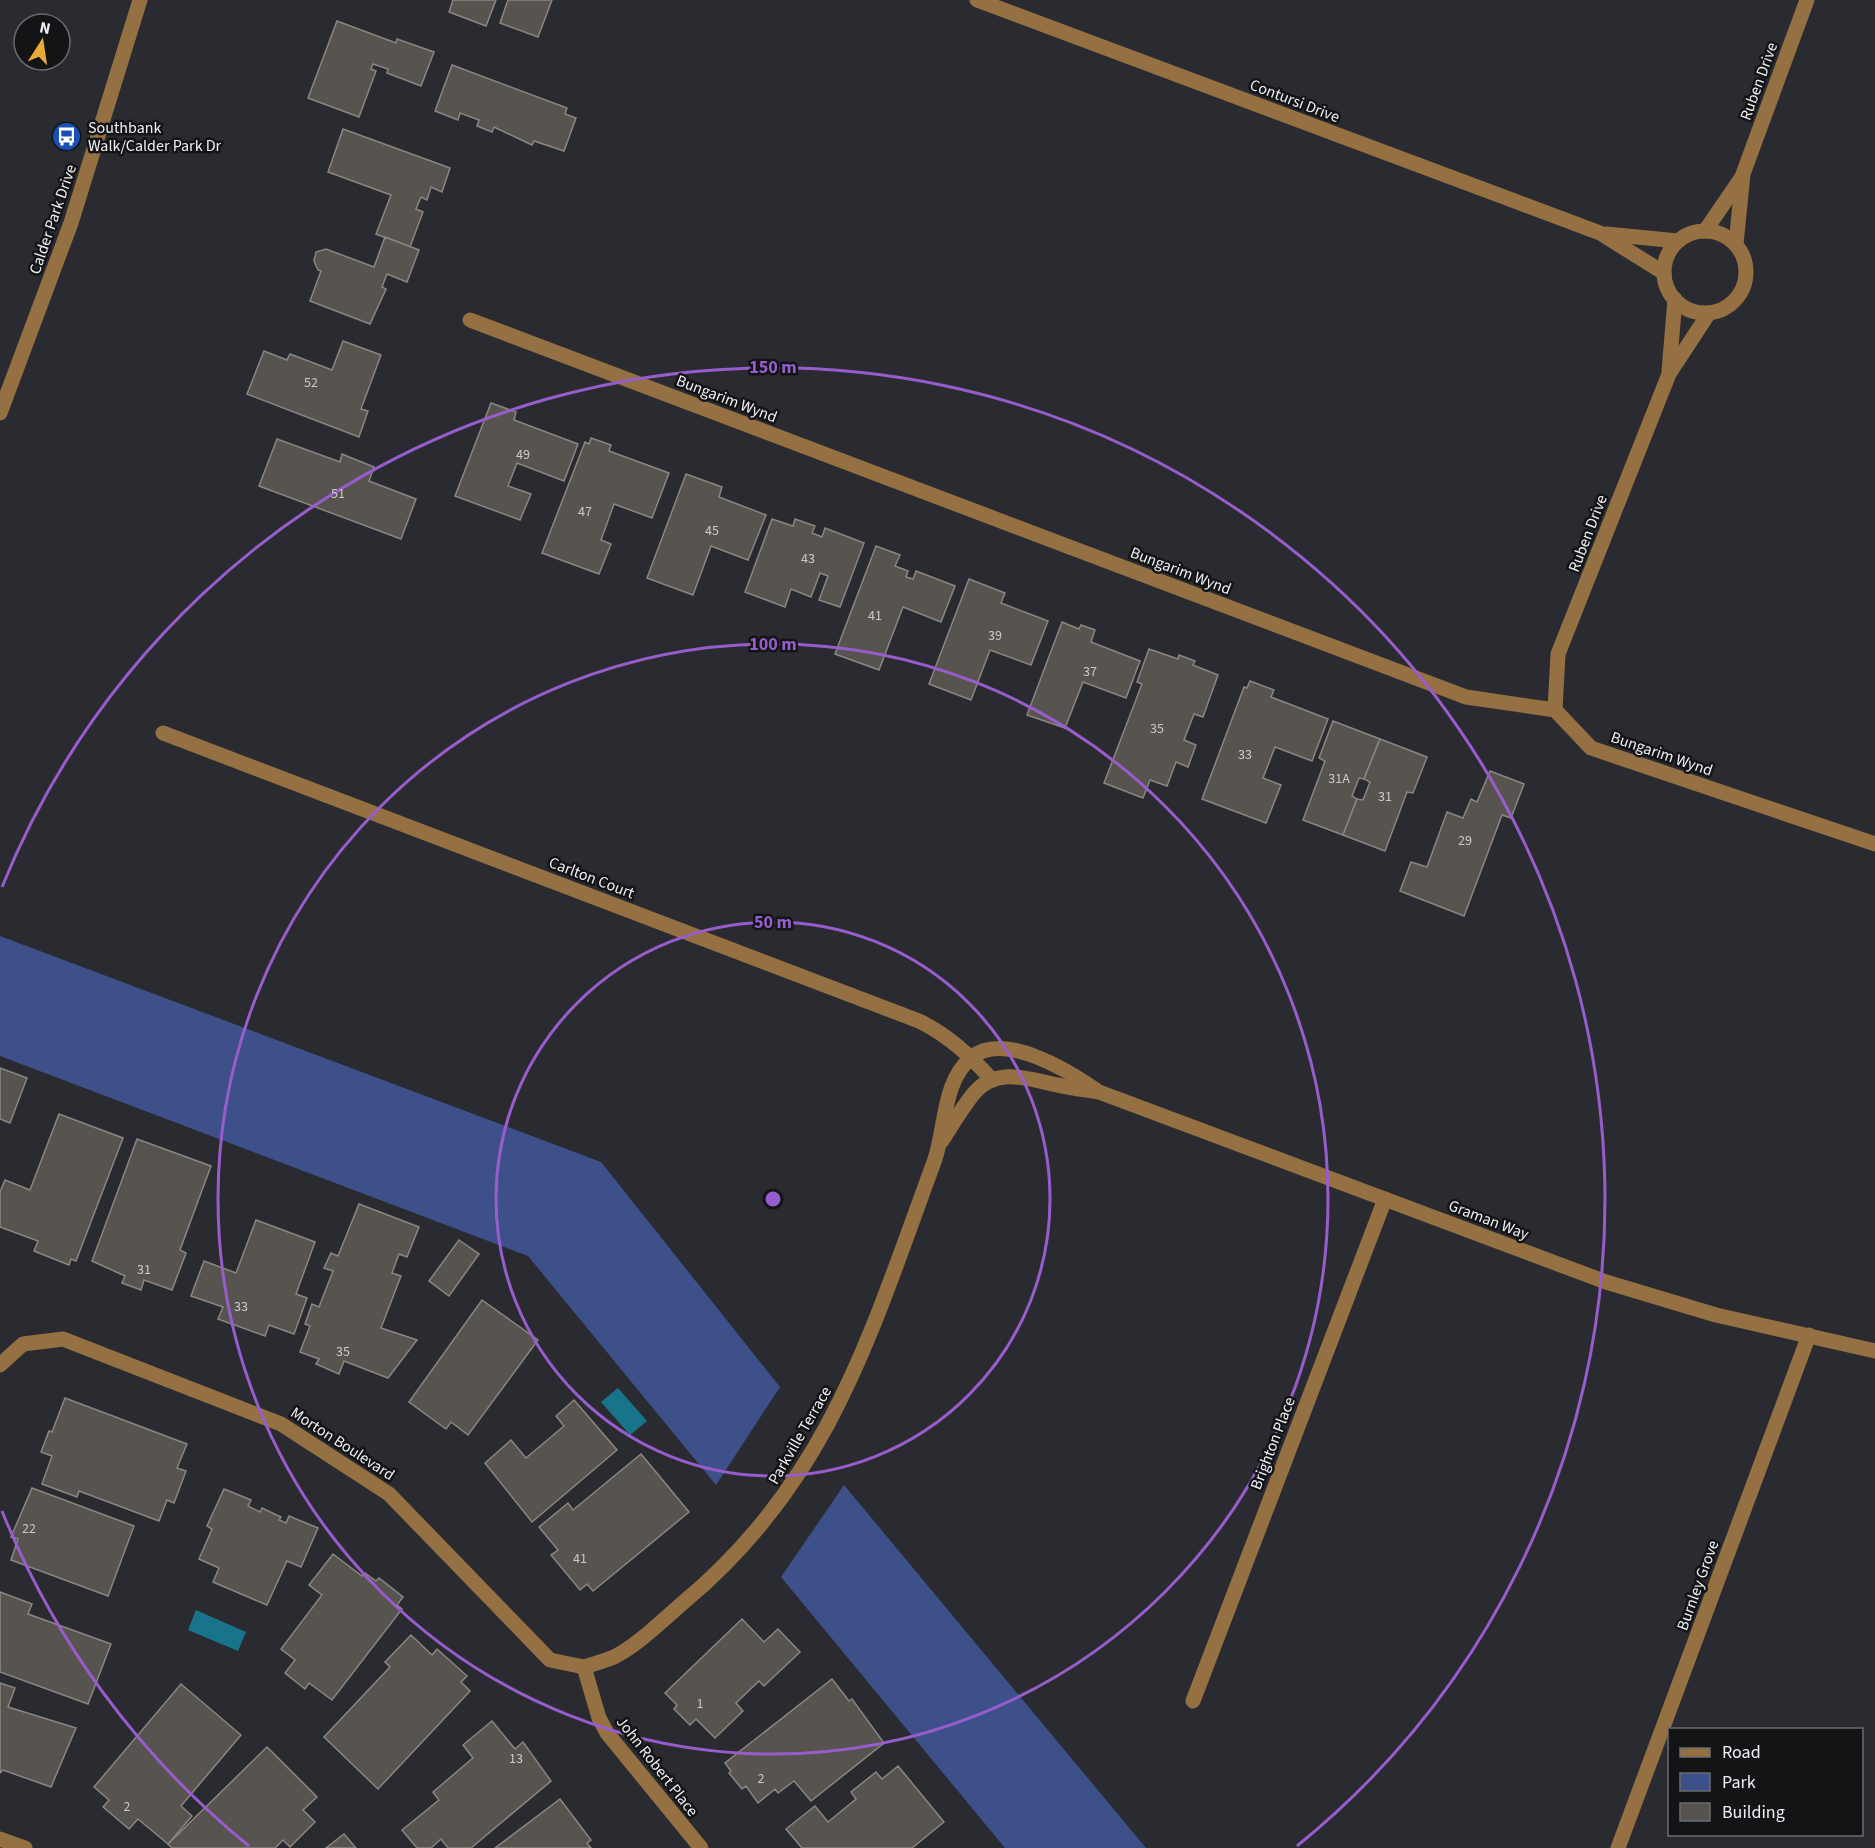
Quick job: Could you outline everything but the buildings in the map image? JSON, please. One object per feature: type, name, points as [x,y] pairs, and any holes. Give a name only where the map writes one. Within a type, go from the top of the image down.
[{"type":"street","name":"Calder Park Drive","points":[[0,413],[71,223],[140,0]]},
{"type":"street","name":"Contursi Drive","points":[[977,0],[1600,233],[1664,273]]},
{"type":"street","name":"Ruben Drive","points":[[1705,231],[1743,174],[1807,0]]},
{"type":"street","name":"Ruben Drive","points":[[1736,244],[1743,174]]},
{"type":"street","points":[[1705,231],[1727,237],[1736,244],[1746,266],[1742,290],[1725,308],[1709,313],[1697,312],[1675,299],[1667,287],[1664,273],[1670,250],[1678,241],[1690,233],[1705,231]]},
{"type":"street","name":"Contursi Drive","points":[[1600,233],[1678,241]]},
{"type":"street","name":"Ruben Drive","points":[[1669,374],[1675,299]]},
{"type":"street","name":"Ruben Drive","points":[[1555,710],[1558,654],[1669,374],[1709,313]]},
{"type":"street","name":"Bungarim Wynd","points":[[470,320],[1466,697],[1555,710],[1592,748],[1875,844]]},
{"type":"street","name":"Carlton Court","points":[[163,733],[919,1021],[933,1028],[972,1057],[992,1080]]},
{"type":"street","name":"Graman Way","points":[[972,1057],[990,1050],[1012,1050],[1035,1056],[1069,1070],[1099,1092]]},
{"type":"street","name":"Parkville Terrace","points":[[584,1667],[616,1656],[710,1580],[780,1504],[806,1465],[830,1424],[863,1351],[941,1142],[949,1096],[957,1077],[972,1057]]},
{"type":"street","name":"Graman Way","points":[[992,1080],[1011,1076],[1034,1077],[1060,1086],[1099,1092],[1660,1300],[1716,1316],[1875,1351]]},
{"type":"street","name":"Parkville Terrace","points":[[941,1142],[976,1090],[992,1080]]},
{"type":"street","name":"Brighton Place","points":[[1193,1701],[1385,1199]]},
{"type":"street","name":"Burnley Grove","points":[[1618,1848],[1809,1335]]},
{"type":"street","name":"Morton Boulevard","points":[[0,1365],[23,1344],[63,1339],[281,1424],[389,1494],[550,1660],[584,1667]]},
{"type":"street","name":"John Robert Place","points":[[584,1667],[599,1718],[607,1733],[701,1848]]},
{"type":"street","points":[[0,1839],[25,1848]]},
{"type":"green space","points":[[0,936],[601,1162],[780,1387],[716,1485],[528,1256],[0,1056]]},
{"type":"green space","points":[[844,1485],[1146,1848],[1005,1848],[781,1577]]},
{"type":"shaded area","points":[[618,1388],[647,1421],[630,1435],[601,1402]]},
{"type":"shaded area","points":[[196,1610],[246,1632],[238,1651],[188,1630]]},
{"type":"place","name":"Southbank Walk/Calder Park Dr","points":[[67,136]]}]
